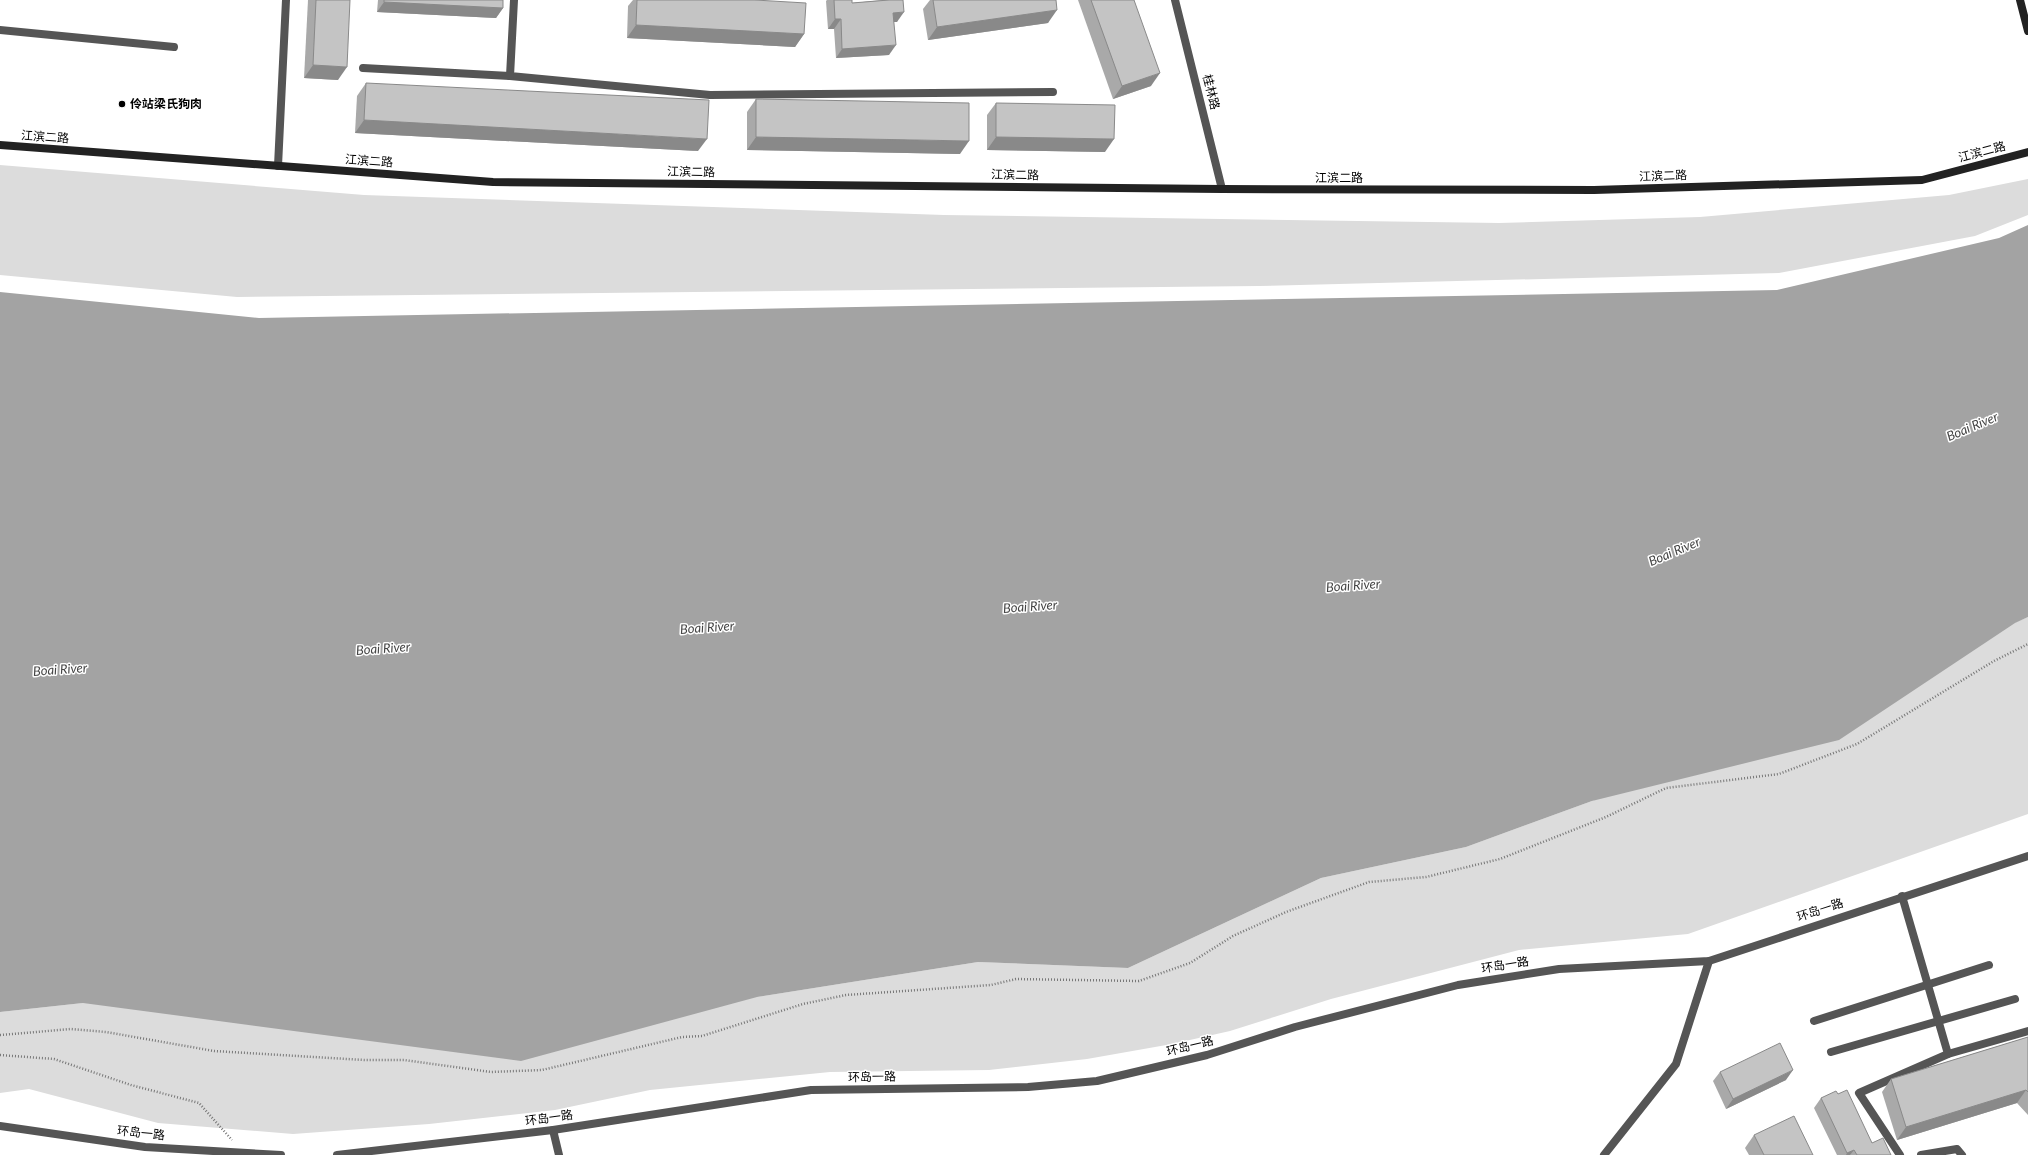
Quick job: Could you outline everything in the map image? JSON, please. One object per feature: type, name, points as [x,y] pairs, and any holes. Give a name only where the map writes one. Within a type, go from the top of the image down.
[{"type":"main road","points":[[2020,0],[2028,31]]},
{"type":"main road","name":"江滨二路","points":[[0,145],[493,182],[1222,189],[1594,190],[1922,180],[2028,152]]},
{"type":"street","points":[[278,166],[286,0]]},
{"type":"street","points":[[510,76],[514,0]]},
{"type":"street","name":"桂林路","points":[[1175,0],[1222,189]]},
{"type":"street","points":[[0,30],[174,48]]},
{"type":"street","points":[[363,68],[510,76],[710,95],[1053,92]]},
{"type":"street","name":"环岛一路","points":[[337,1155],[553,1130],[811,1090],[1028,1087],[1097,1081],[1207,1055],[1295,1027],[1458,985],[1559,969],[1709,960],[2028,856]]},
{"type":"street","points":[[1902,896],[1948,1054]]},
{"type":"street","points":[[1604,1155],[1676,1064],[1709,960]]},
{"type":"street","points":[[1814,1021],[1989,965]]},
{"type":"street","points":[[1831,1052],[2015,1000]]},
{"type":"street","points":[[1900,1155],[1859,1093],[1948,1054],[2028,1031]]},
{"type":"street","name":"环岛一路","points":[[0,1126],[146,1151],[281,1155]]},
{"type":"street","points":[[553,1130],[559,1155]]},
{"type":"street","points":[[1921,1155],[1957,1150],[1962,1155]]},
{"type":"path","points":[[0,1035],[71,1029],[106,1032],[214,1051],[364,1060],[404,1060],[498,1072],[542,1070],[682,1037],[702,1036],[803,1004],[846,995],[991,985],[1016,979],[1139,981],[1190,963],[1233,936],[1286,912],[1369,882],[1426,877],[1500,859],[1606,817],[1666,788],[1779,774],[1857,744],[1994,661],[2028,644]]},
{"type":"path","points":[[0,1055],[54,1059],[131,1085],[199,1103],[244,1153]]},
{"type":"shaded area","points":[[0,165],[364,195],[944,215],[1499,223],[1700,217],[1949,195],[2028,179],[2028,215],[1975,236],[1779,273],[1259,286],[237,297],[0,275]]},
{"type":"shaded area","points":[[2028,617],[2028,814],[1688,934],[1519,950],[1331,999],[1230,1031],[1172,1044],[1087,1059],[989,1070],[830,1072],[650,1090],[555,1110],[429,1124],[293,1134],[158,1123],[29,1089],[0,1093],[0,1012],[83,1003],[757,997],[978,962],[1128,968],[1321,878],[1466,847],[1592,801]]},
{"type":"water","name":"Boai River","points":[[2028,225],[2028,617],[2015,623],[1839,740],[1592,801],[1466,847],[1321,878],[1128,968],[978,962],[757,997],[521,1061],[83,1003],[0,1012],[0,292],[259,318],[1777,290],[1999,238]]},
{"type":"building","points":[[316,0],[350,0],[347,67],[313,65]]},
{"type":"building","points":[[384,0],[503,0],[503,8],[384,2]]},
{"type":"building","points":[[637,0],[755,0],[806,3],[804,34],[636,25]]},
{"type":"building","points":[[834,0],[852,0],[852,3],[903,0],[904,12],[893,13],[896,45],[842,49],[841,19],[835,19]]},
{"type":"building","points":[[933,0],[1056,0],[1057,10],[937,27]]},
{"type":"building","points":[[1091,0],[1134,0],[1160,73],[1122,86]]},
{"type":"building","points":[[366,83],[709,100],[707,139],[364,120]]},
{"type":"building","points":[[756,99],[969,103],[969,141],[756,137]]},
{"type":"building","points":[[996,103],[1115,105],[1114,139],[996,137]]},
{"type":"building","points":[[2028,1037],[2028,1092],[2026,1090],[1906,1127],[1891,1079]]},
{"type":"building","points":[[1780,1043],[1793,1070],[1733,1099],[1720,1072]]},
{"type":"building","points":[[1847,1090],[1872,1143],[1883,1138],[1891,1155],[1857,1155],[1854,1150],[1847,1153],[1821,1098],[1836,1091],[1838,1094]]},
{"type":"building","points":[[1794,1116],[1813,1155],[1764,1155],[1754,1135]]},
{"type":"place","name":"伶站梁氏狗肉","points":[[122,104]]}]
